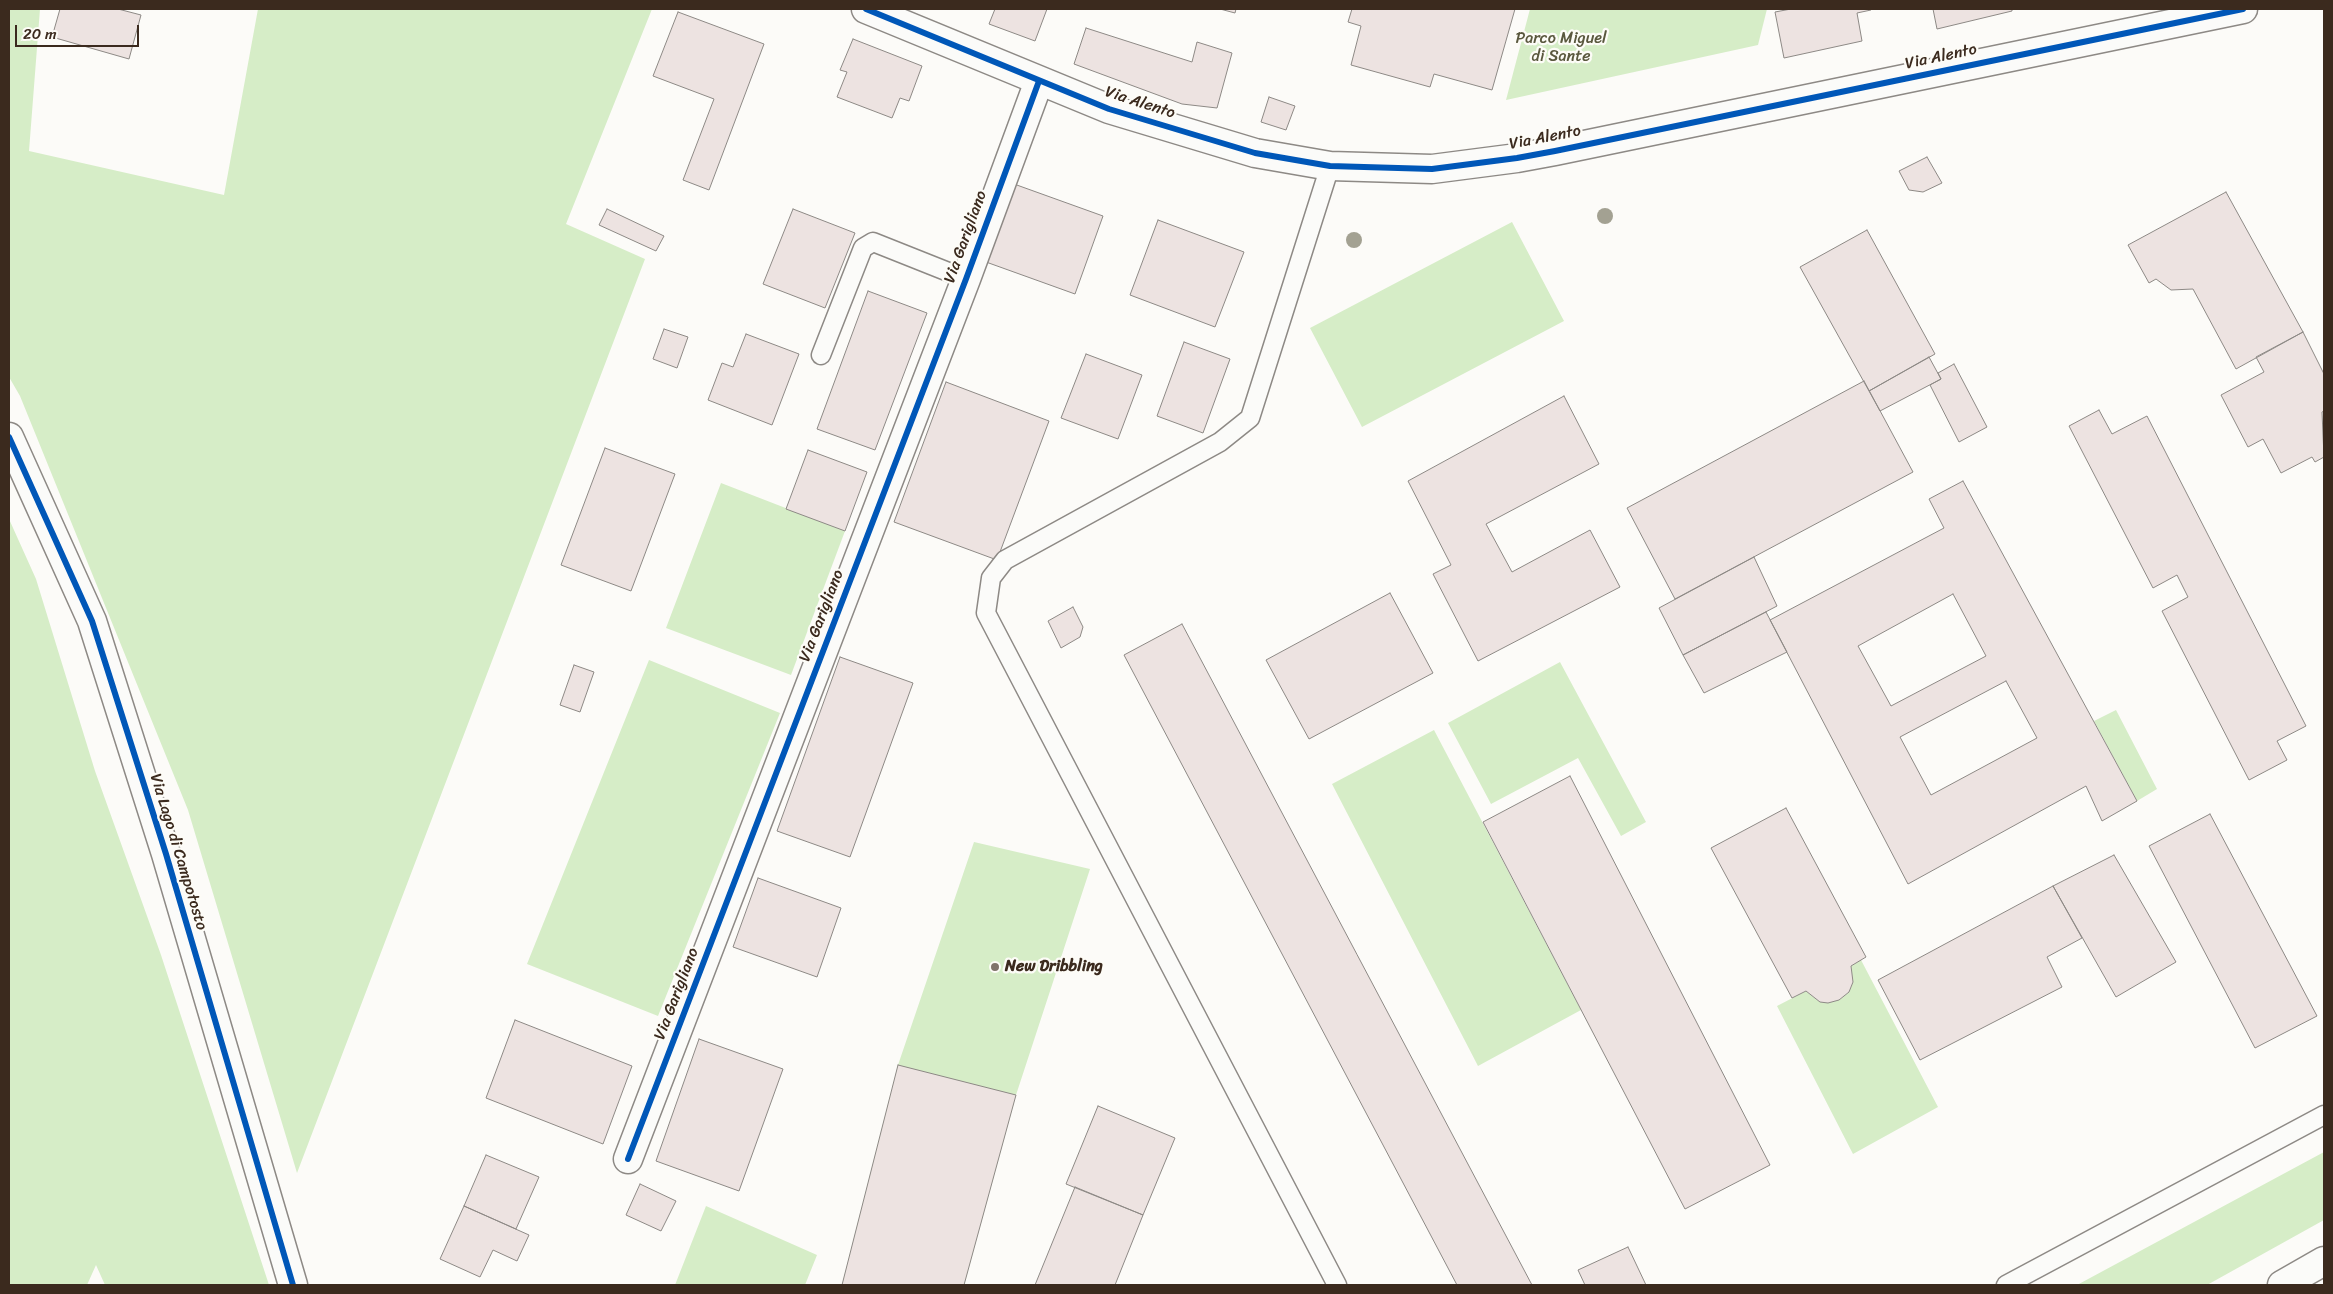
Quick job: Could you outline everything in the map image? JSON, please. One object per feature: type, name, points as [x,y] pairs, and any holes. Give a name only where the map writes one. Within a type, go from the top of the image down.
[{"type":"street","name":"Via Alento","points":[[866,9],[1109,109],[1255,153],[1330,166],[1432,169],[1517,158],[2243,9]]},
{"type":"street","name":"Via Garigliano","points":[[628,1159],[966,279],[1039,81]]},
{"type":"street","name":"Via Lago di Campotosto","points":[[9,437],[92,621],[166,854],[293,1285]]},
{"type":"street","points":[[2282,1285],[2324,1261]]},
{"type":"lane","points":[[1330,166],[1250,418],[1220,442],[1005,560],[991,578],[986,613],[1337,1285]]},
{"type":"lane","points":[[821,355],[863,248],[873,242],[966,279]]},
{"type":"lane","points":[[2006,1285],[2324,1115]]},
{"type":"green space","points":[[9,9],[40,9],[29,151],[224,195],[258,9],[652,9],[566,224],[645,259],[297,1173],[188,810],[20,396],[9,377]]},
{"type":"green space","name":"Parco Miguel di Sante","points":[[1530,9],[1767,9],[1758,45],[1506,100]]},
{"type":"green space","points":[[1512,222],[1564,321],[1362,427],[1310,328]]},
{"type":"green space","points":[[721,483],[845,531],[791,675],[666,628]]},
{"type":"green space","points":[[9,519],[36,579],[95,771],[161,955],[269,1285],[105,1285],[96,1265],[87,1285],[9,1285]]},
{"type":"green space","points":[[649,660],[780,713],[658,1016],[527,964]]},
{"type":"green space","points":[[1560,662],[1646,822],[1621,836],[1578,758],[1491,804],[1448,723]]},
{"type":"green space","points":[[2116,710],[2157,789],[2137,801],[2094,721]]},
{"type":"green space","points":[[1434,730],[1581,1010],[1478,1066],[1332,784]]},
{"type":"green space","name":"New Dribbling","points":[[974,842],[1090,869],[1016,1095],[964,1285],[842,1285],[898,1065]]},
{"type":"green space","points":[[1861,960],[1938,1107],[1853,1154],[1777,1006],[1806,991],[1820,1002],[1839,1000],[1849,992],[1853,982],[1851,966]]},
{"type":"green space","points":[[2324,1152],[2324,1220],[2207,1285],[2077,1285]]},
{"type":"green space","points":[[706,1206],[817,1255],[805,1285],[675,1285]]},
{"type":"building","points":[[60,9],[118,9],[141,15],[129,59],[52,37]]},
{"type":"building","points":[[995,9],[1047,9],[1035,41],[989,24]]},
{"type":"building","points":[[1220,9],[1236,9],[1235,13]]},
{"type":"building","points":[[1352,9],[1515,9],[1492,90],[1434,74],[1430,87],[1351,65],[1361,26],[1348,22]]},
{"type":"building","points":[[1791,9],[1871,10],[1857,13],[1862,41],[1784,58],[1775,12]]},
{"type":"building","points":[[1933,9],[2012,9],[2012,11],[1937,29]]},
{"type":"building","points":[[678,12],[764,44],[709,190],[683,180],[714,99],[653,76]]},
{"type":"building","points":[[1086,28],[1192,62],[1197,42],[1232,53],[1217,108],[1182,104],[1074,64]]},
{"type":"building","points":[[853,39],[922,66],[909,101],[900,98],[892,118],[837,97],[847,72],[840,70]]},
{"type":"building","points":[[1269,97],[1295,106],[1286,130],[1261,122]]},
{"type":"building","points":[[1927,157],[1942,183],[1923,192],[1909,190],[1899,171]]},
{"type":"building","points":[[1014,184],[1103,216],[1075,294],[986,262]]},
{"type":"building","points":[[2226,192],[2303,332],[2236,369],[2193,289],[2171,290],[2156,279],[2149,283],[2128,245]]},
{"type":"building","points":[[607,209],[664,236],[656,251],[599,225]]},
{"type":"building","points":[[793,209],[855,233],[825,308],[763,284]]},
{"type":"building","points":[[1158,220],[1244,252],[1215,327],[1130,295]]},
{"type":"building","points":[[1867,230],[1935,354],[1869,391],[1800,267]]},
{"type":"building","points":[[868,291],[927,313],[875,450],[817,429]]},
{"type":"building","points":[[664,329],[688,337],[677,368],[653,359]]},
{"type":"building","points":[[2303,332],[2324,374],[2324,411],[2322,412],[2324,457],[2315,462],[2312,457],[2281,473],[2263,439],[2248,447],[2221,395],[2264,372],[2256,357]]},
{"type":"building","points":[[746,334],[799,354],[772,425],[708,400],[722,363],[733,367]]},
{"type":"building","points":[[1184,342],[1230,359],[1203,433],[1157,416]]},
{"type":"building","points":[[1086,354],[1142,375],[1118,439],[1061,418]]},
{"type":"building","points":[[1929,357],[1941,379],[1880,411],[1869,391]]},
{"type":"building","points":[[1954,364],[1987,427],[1959,442],[1930,385],[1941,379],[1938,373]]},
{"type":"building","points":[[1864,381],[1913,472],[1675,599],[1627,508]]},
{"type":"building","points":[[946,382],[1049,421],[997,560],[894,522]]},
{"type":"building","points":[[1564,396],[1599,464],[1486,524],[1512,572],[1590,530],[1620,587],[1478,661],[1433,574],[1451,565],[1408,481]]},
{"type":"building","points":[[2099,410],[2112,434],[2147,416],[2306,726],[2277,741],[2287,760],[2249,780],[2162,611],[2188,597],[2177,575],[2153,588],[2069,426]]},
{"type":"building","points":[[605,448],[675,474],[631,591],[561,565]]},
{"type":"building","points":[[808,450],[867,472],[845,531],[786,509]]},
{"type":"building","points":[[1963,481],[2137,801],[2102,821],[2086,786],[1908,884],[1770,620],[1944,528],[1929,499]],"holes":[[[1953,594],[1986,656],[1891,706],[1858,646]],[[2006,681],[2037,738],[1931,795],[1900,737]]]},
{"type":"building","points":[[1754,557],[1777,606],[1683,655],[1659,608]]},
{"type":"building","points":[[1390,593],[1433,673],[1309,739],[1266,660]]},
{"type":"building","points":[[1073,607],[1083,627],[1080,637],[1061,648],[1048,621]]},
{"type":"building","points":[[1766,612],[1787,652],[1704,693],[1683,655]]},
{"type":"building","points":[[1182,624],[1532,1285],[1457,1285],[1124,655]]},
{"type":"building","points":[[840,657],[913,683],[850,857],[777,831]]},
{"type":"building","points":[[574,665],[594,672],[580,712],[560,705]]},
{"type":"building","points":[[1570,776],[1770,1165],[1685,1209],[1483,822]]},
{"type":"building","points":[[1786,808],[1866,957],[1851,966],[1853,982],[1849,992],[1839,1000],[1828,1003],[1820,1002],[1806,991],[1792,998],[1711,848]]},
{"type":"building","points":[[2210,814],[2317,1016],[2255,1048],[2149,846]]},
{"type":"building","points":[[2114,855],[2176,962],[2116,997],[2053,886]]},
{"type":"building","points":[[758,878],[841,908],[817,977],[733,947]]},
{"type":"building","points":[[2053,886],[2082,938],[2047,957],[2062,987],[1920,1060],[1878,980]]},
{"type":"building","points":[[515,1020],[632,1066],[603,1144],[486,1098]]},
{"type":"building","points":[[699,1039],[783,1069],[739,1191],[656,1161]]},
{"type":"building","points":[[898,1065],[1016,1095],[964,1285],[842,1285]]},
{"type":"building","points":[[1098,1106],[1175,1138],[1143,1215],[1066,1184]]},
{"type":"building","points":[[486,1155],[539,1177],[516,1229],[464,1206]]},
{"type":"building","points":[[640,1184],[676,1201],[661,1231],[626,1215]]},
{"type":"building","points":[[1075,1187],[1143,1215],[1115,1285],[1035,1285]]},
{"type":"building","points":[[464,1206],[529,1235],[517,1261],[493,1250],[480,1277],[440,1259]]},
{"type":"building","points":[[1628,1247],[1646,1285],[1585,1285],[1578,1270]]},
{"type":"cycle path","points":[[866,9],[1109,109],[1255,153],[1330,166],[1432,169],[1555,151],[2243,9]]},
{"type":"cycle path","points":[[628,1159],[966,279],[1039,81]]},
{"type":"cycle path","points":[[9,437],[92,621],[166,854],[293,1285]]},
{"type":"place","name":"New Dribbling","points":[[995,967]]}]
